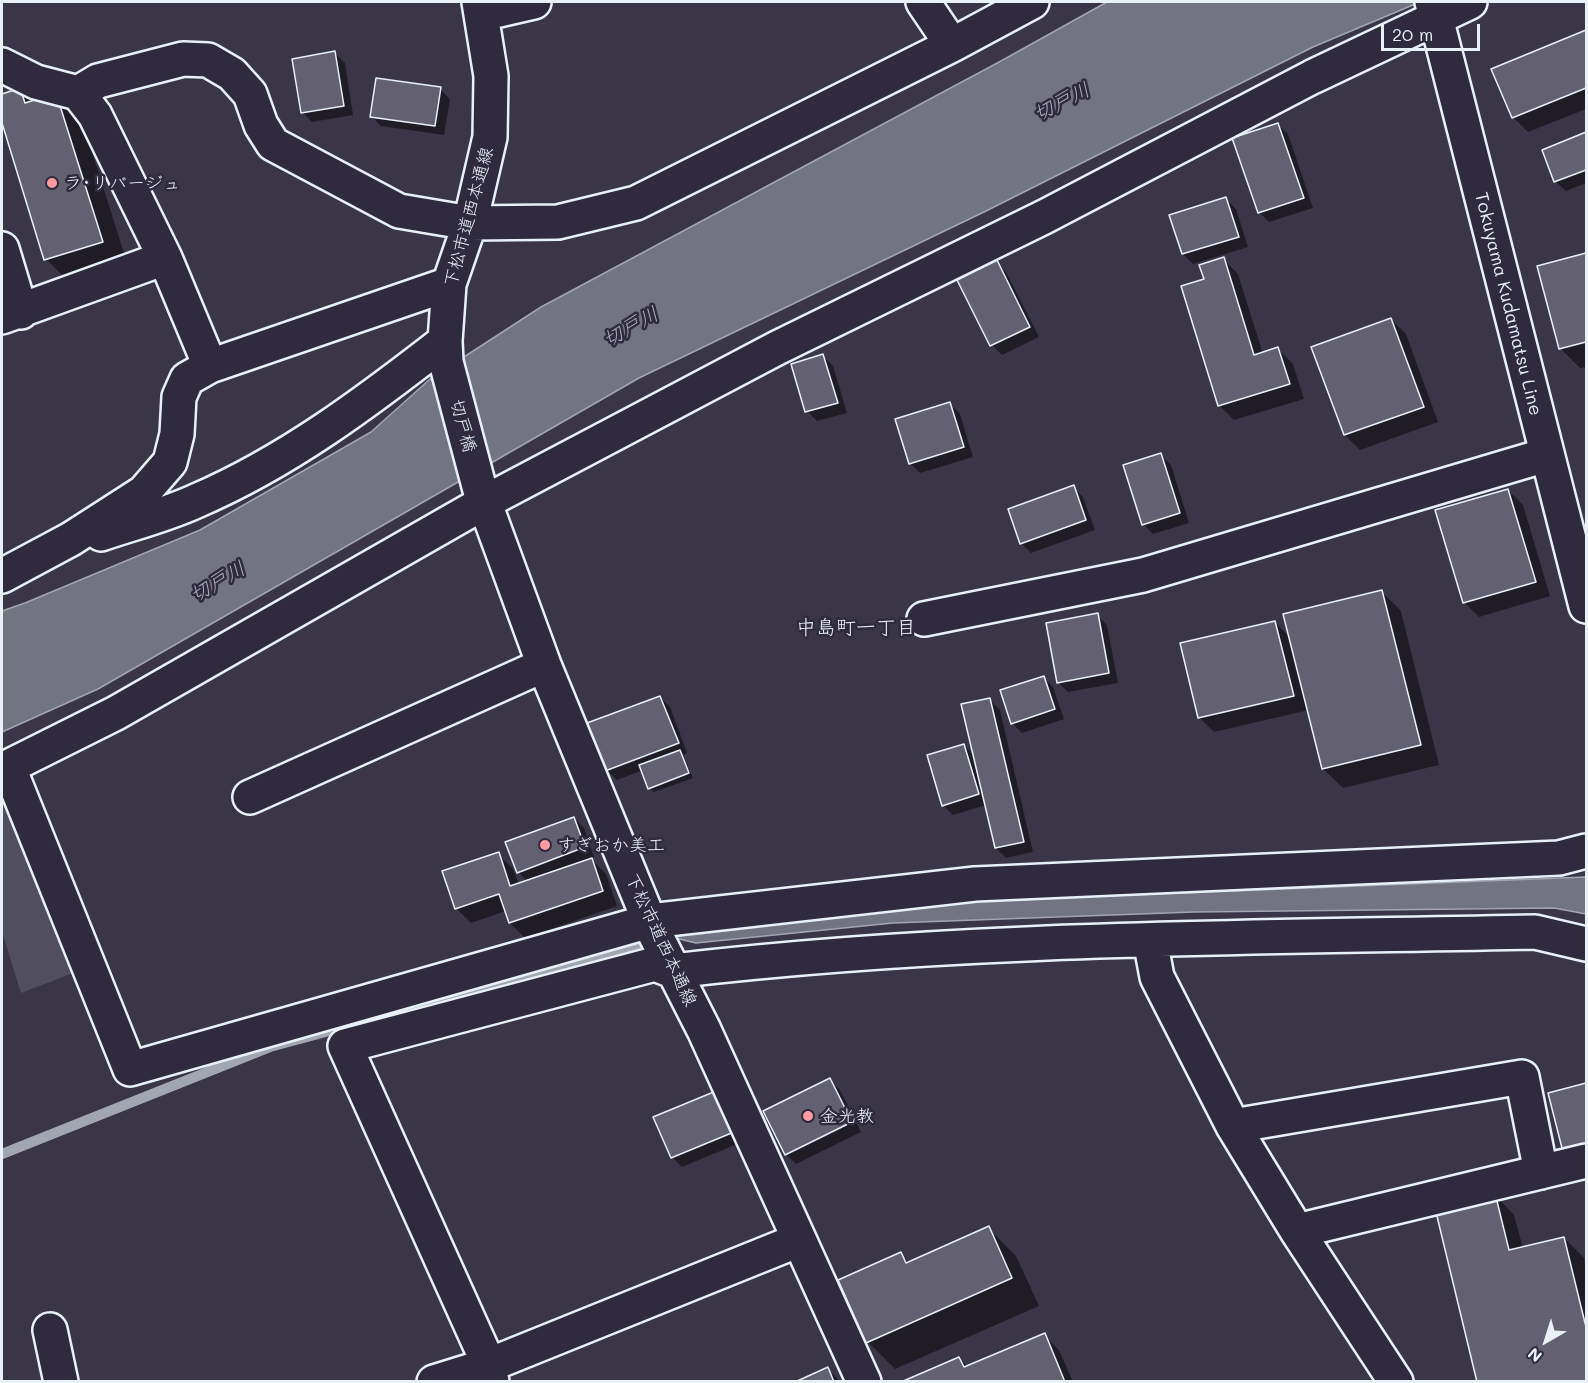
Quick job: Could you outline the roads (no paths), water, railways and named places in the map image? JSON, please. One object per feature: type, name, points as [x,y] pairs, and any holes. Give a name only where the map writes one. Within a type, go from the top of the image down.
[{"type":"street","points":[[481,8],[534,2]]},
{"type":"street","points":[[923,2],[952,45]]},
{"type":"street","points":[[78,93],[98,81],[151,67],[183,59],[208,60],[232,74],[250,94],[261,125],[273,144],[399,211],[470,223],[558,222],[636,203],[952,45],[1032,2]]},
{"type":"street","points":[[1470,2],[1434,10],[1302,82],[1044,216],[483,496],[116,713],[5,769],[130,1070],[660,944],[975,884],[1559,858],[1587,851]]},
{"type":"street","name":"下松市道西本通線","points":[[446,351],[449,284],[470,223],[490,137],[491,76],[481,8]]},
{"type":"street","name":"Tokuyama Kudamatsu Line","points":[[1434,10],[1546,454],[1587,606]]},
{"type":"street","points":[[2,65],[36,82],[78,93],[95,115],[165,258],[210,366]]},
{"type":"street","points":[[2,249],[11,315],[165,258]]},
{"type":"street","points":[[2,576],[71,539],[144,492],[170,462],[177,434],[179,397],[188,379],[210,366],[449,284]]},
{"type":"street","points":[[71,539],[89,538],[196,502],[265,466],[446,351]]},
{"type":"street","name":"切戸橋","points":[[446,351],[483,496]]},
{"type":"street","points":[[924,619],[1143,575],[1546,454]]},
{"type":"street","name":"下松市道西本通線","points":[[483,496],[544,665],[660,944],[704,1030],[864,1382]]},
{"type":"street","points":[[250,797],[544,665]]},
{"type":"street","points":[[660,944],[908,949],[1150,940],[1535,932],[1587,944]]},
{"type":"street","points":[[1150,940],[1157,977],[1233,1126],[1297,1231],[1396,1382]]},
{"type":"street","points":[[490,1373],[345,1046],[655,964],[660,944]]},
{"type":"street","points":[[1233,1126],[1522,1077],[1541,1172]]},
{"type":"street","points":[[1297,1231],[1587,1161]]},
{"type":"street","points":[[434,1382],[490,1373],[799,1240]]},
{"type":"street","points":[[50,1330],[61,1382]]},
{"type":"water","name":"切戸川","points":[[1107,2],[1420,2],[1313,47],[986,211],[639,378],[98,689],[2,732],[2,611],[200,530],[371,432],[430,379],[541,307]]},
{"type":"water","points":[[1586,877],[1586,914],[1554,908],[1194,912],[893,923],[696,943],[675,938],[687,927],[980,901]]},
{"type":"waterway","points":[[2,1154],[270,1047],[655,943]]},
{"type":"place","name":"ラ･リバージュ","points":[[52,183]]},
{"type":"place","name":"すぎおか美工","points":[[545,845]]},
{"type":"place","name":"金光教","points":[[808,1116]]},
{"type":"district","name":"中島町一丁目","points":[[856,628]]}]
